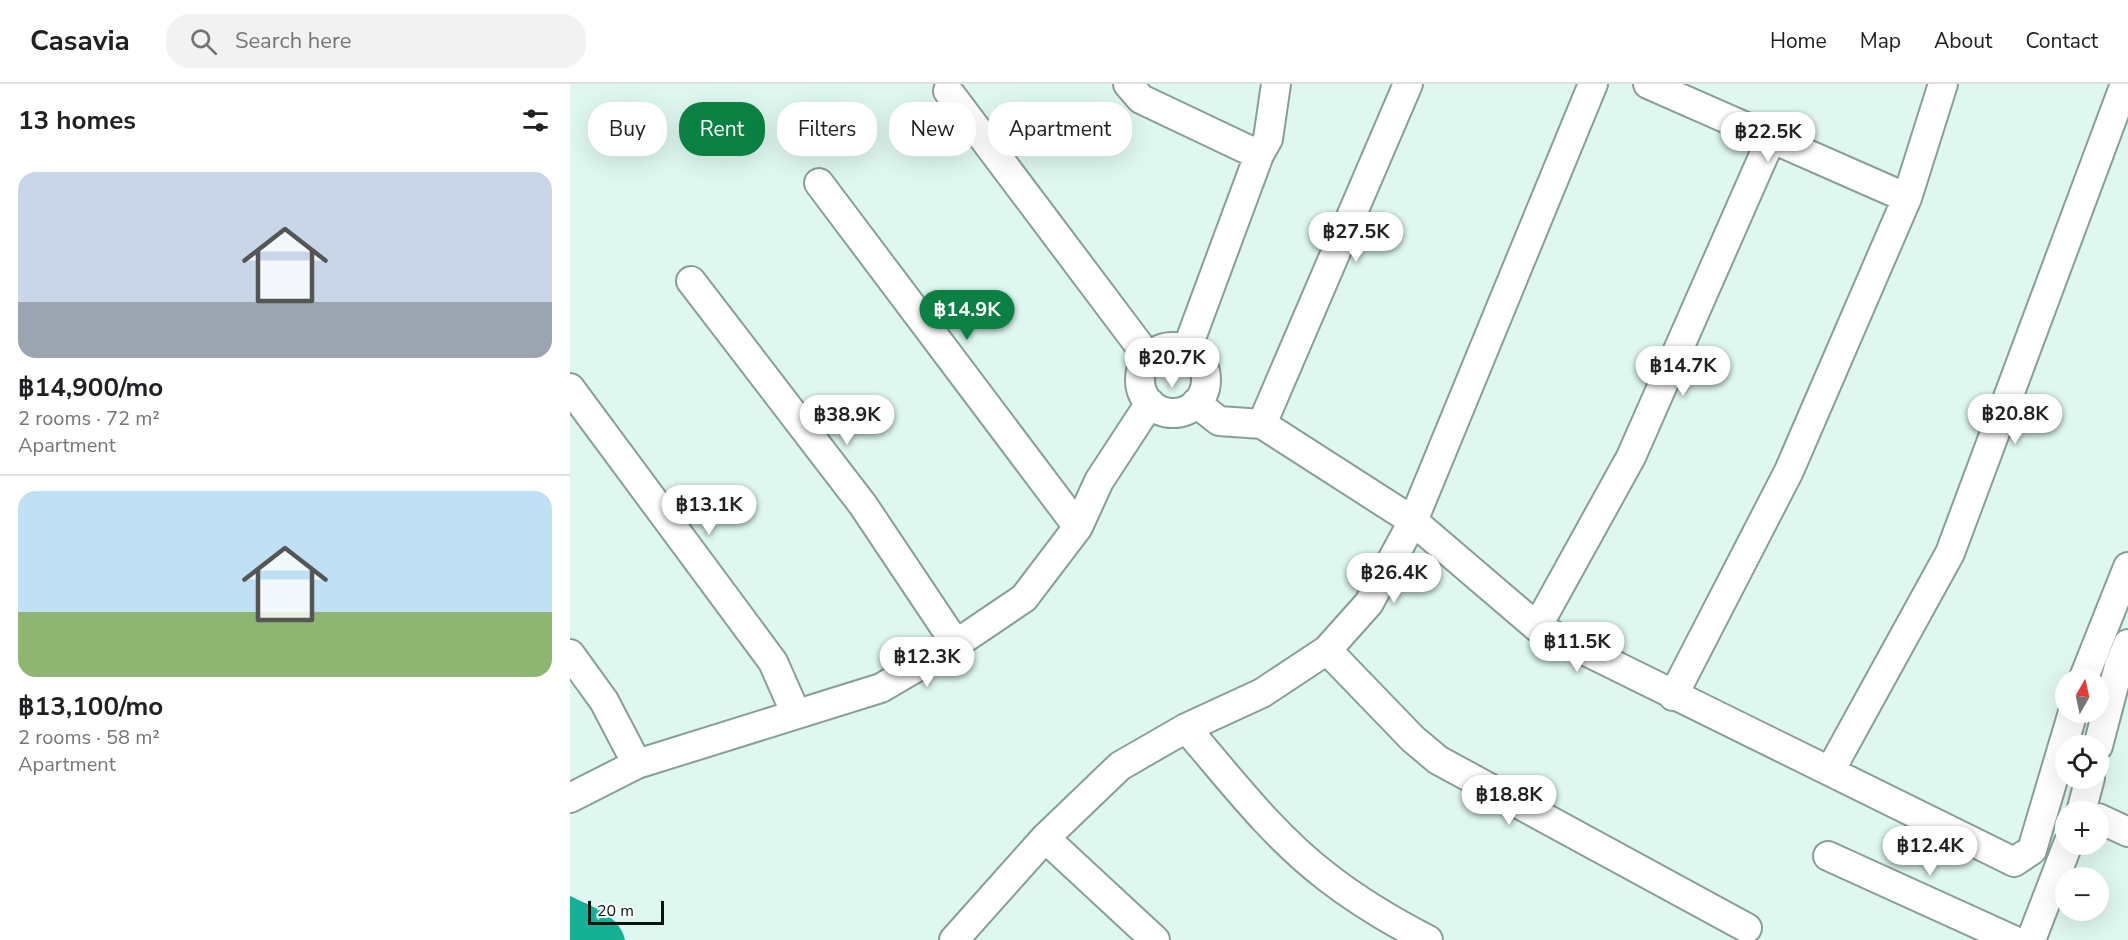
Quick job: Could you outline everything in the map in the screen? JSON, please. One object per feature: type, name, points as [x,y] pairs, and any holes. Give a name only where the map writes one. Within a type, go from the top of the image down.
[{"type":"street","points":[[1128,84],[1141,99],[1259,155]]},
{"type":"street","points":[[1187,349],[1259,155],[1268,139],[1276,84]]},
{"type":"street","points":[[1262,423],[1408,84]]},
{"type":"street","points":[[954,940],[1045,838],[1120,766],[1186,728],[1262,693],[1327,650],[1369,603],[1413,521],[1593,84]]},
{"type":"street","points":[[1648,84],[1907,198]]},
{"type":"street","points":[[1673,696],[1789,471],[1907,198],[1943,84]]},
{"type":"street","points":[[1830,771],[1950,553],[2125,84]]},
{"type":"street","points":[[948,92],[1148,357]]},
{"type":"street","points":[[1537,627],[1631,457],[1771,139]]},
{"type":"street","points":[[819,183],[1078,527]]},
{"type":"street","points":[[691,281],[863,505],[956,644]]},
{"type":"street","points":[[1172,346],[1187,349],[1196,356],[1206,380],[1197,403],[1173,413],[1150,403],[1142,391],[1140,380],[1142,367],[1148,357],[1172,346]]},
{"type":"street","points":[[570,388],[773,662],[796,714]]},
{"type":"street","points":[[570,798],[637,764],[881,688],[956,644],[1024,598],[1078,527],[1099,481],[1150,403]]},
{"type":"street","points":[[1197,403],[1219,421],[1262,423],[1413,521],[1537,627],[2014,862],[2032,850],[2070,723]]},
{"type":"street","points":[[2088,669],[2128,567]]},
{"type":"street","points":[[1327,650],[1413,739],[1438,760],[1747,928]]},
{"type":"street","points":[[570,654],[604,701],[637,764]]},
{"type":"street","points":[[2101,735],[2125,660]]},
{"type":"street","points":[[1186,728],[1269,824],[1326,877],[1390,920],[1428,940]]},
{"type":"street","points":[[2109,823],[2128,832]]},
{"type":"street","points":[[1045,838],[1155,940]]},
{"type":"street","points":[[2031,940],[2064,855]]},
{"type":"street","points":[[1828,856],[2013,940]]},
{"type":"shaded area","points":[[570,896],[611,918],[622,931],[625,940],[570,940]]}]
